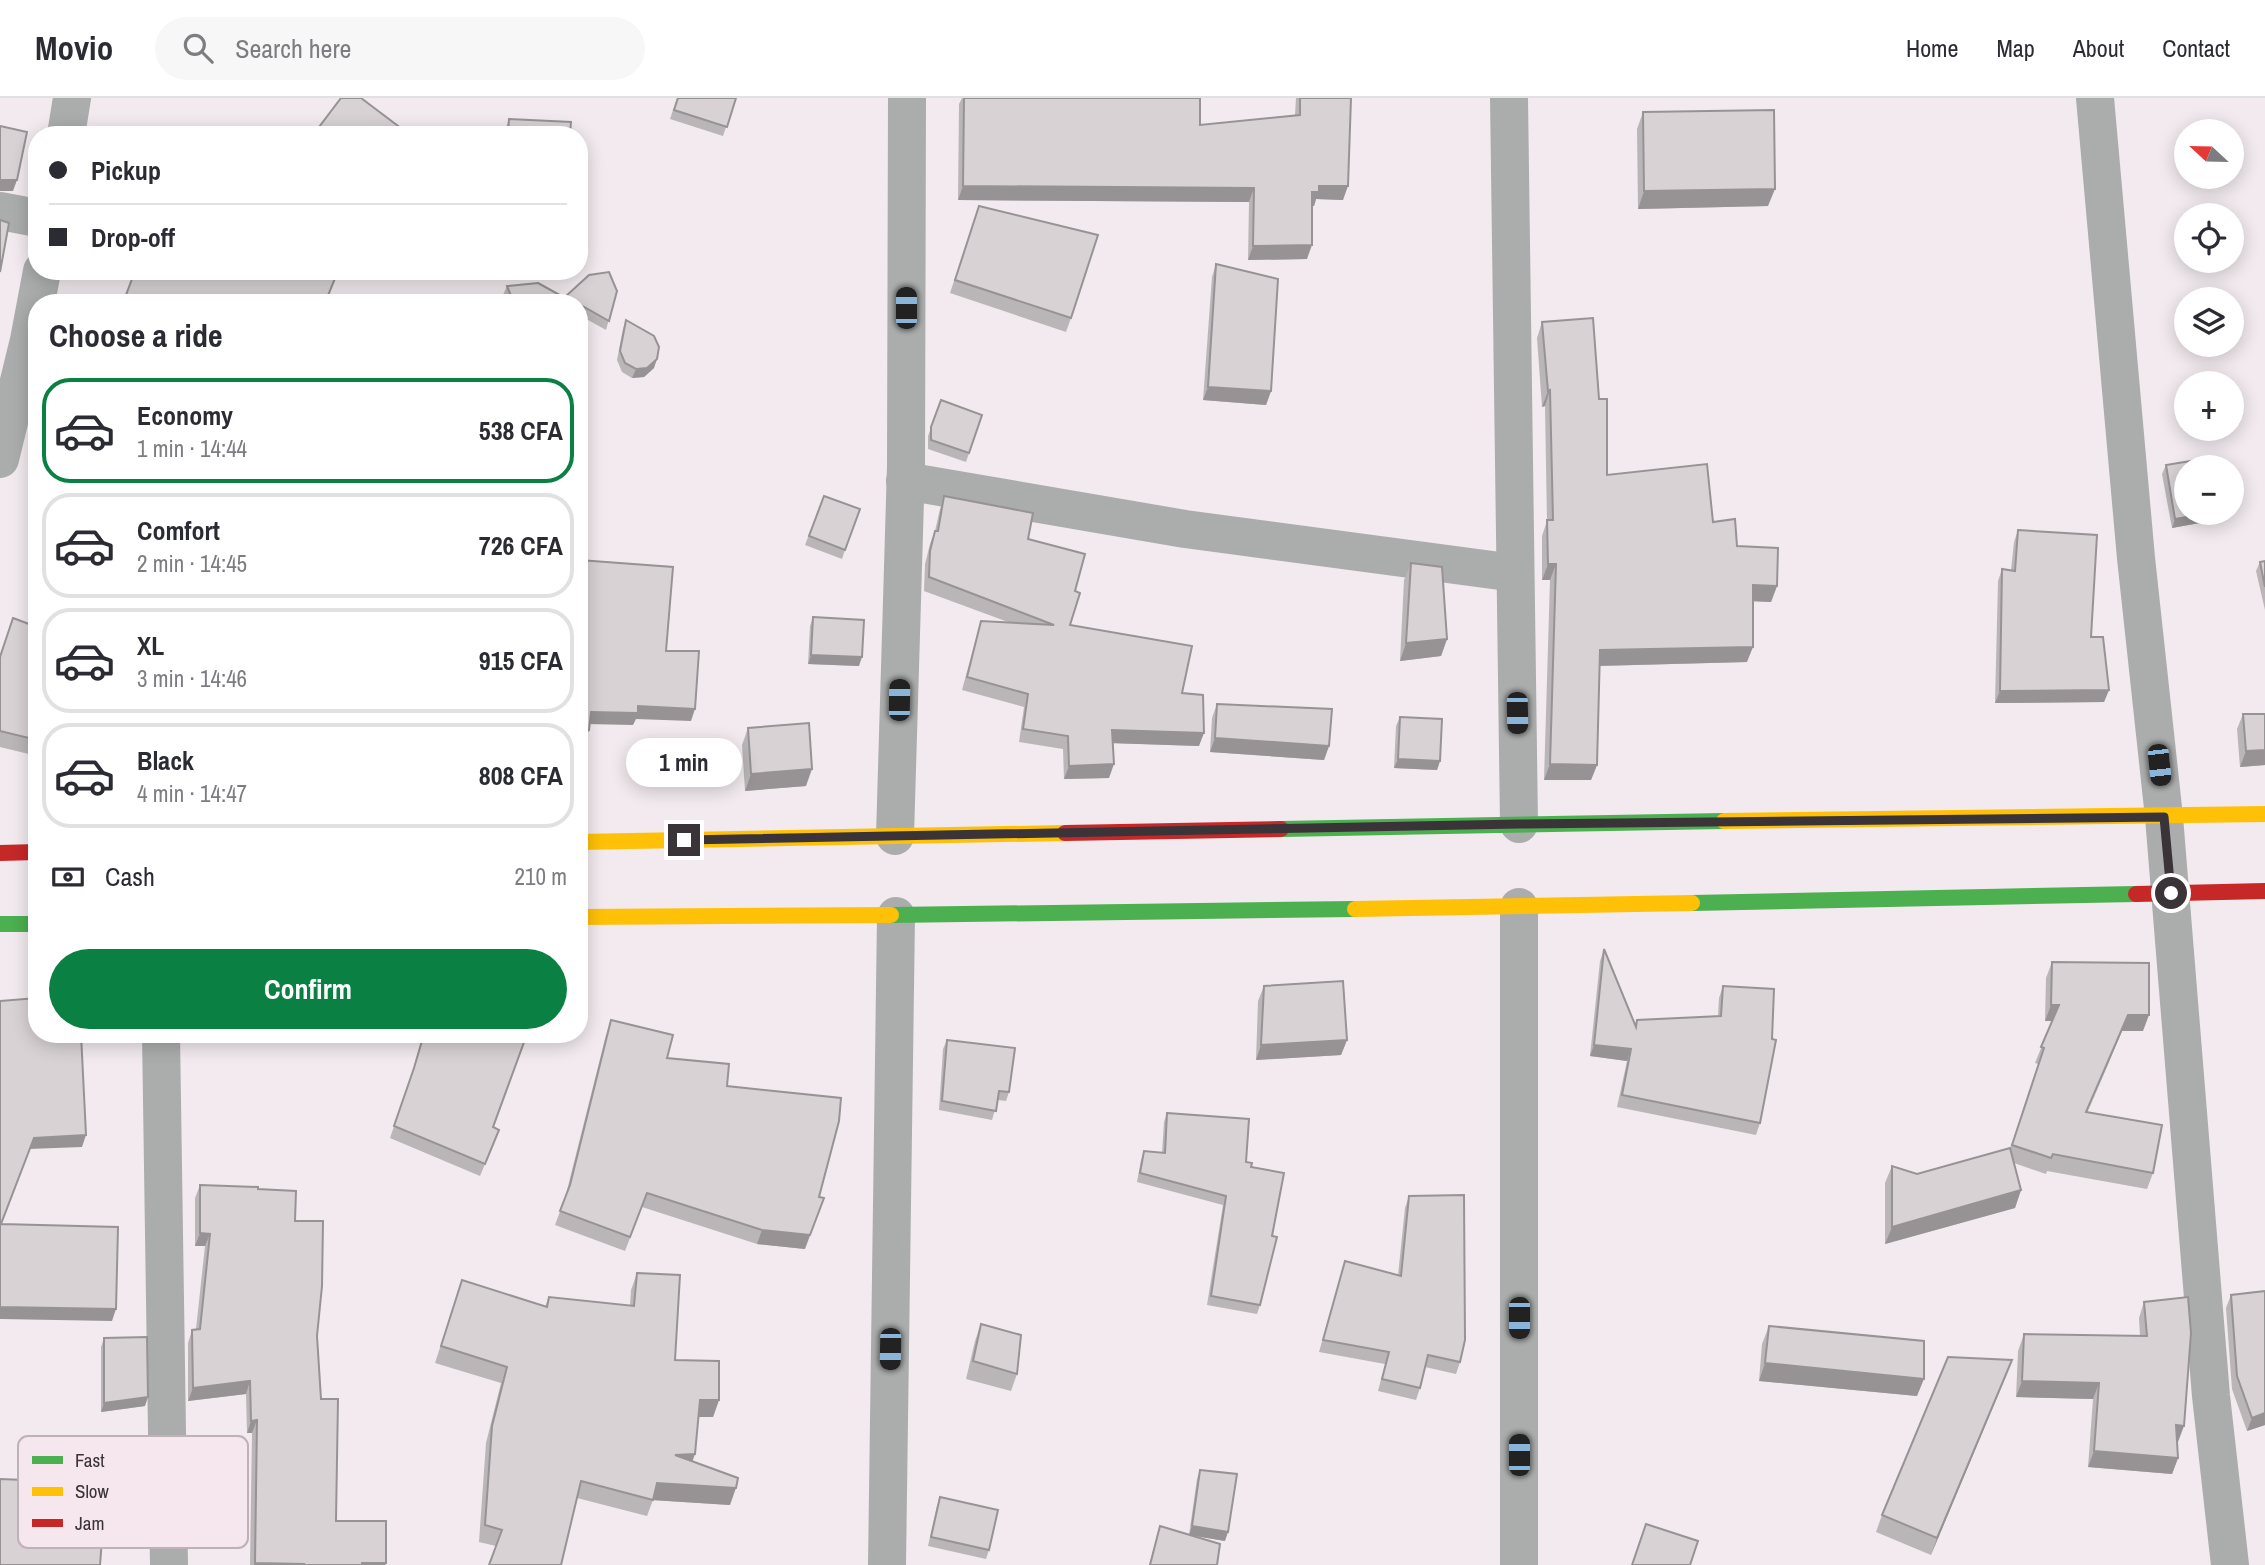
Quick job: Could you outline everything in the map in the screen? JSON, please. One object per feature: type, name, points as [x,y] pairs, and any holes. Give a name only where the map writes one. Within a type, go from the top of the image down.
[{"type":"main road","points":[[588,842],[1519,824],[2265,814]]},
{"type":"main road","points":[[0,852],[28,852]]},
{"type":"main road","points":[[588,917],[896,916],[1519,907],[2265,891]]},
{"type":"main road","points":[[0,925],[28,924]]},
{"type":"street","points":[[67,126],[72,98]]},
{"type":"street","points":[[895,836],[905,481],[907,98]]},
{"type":"street","points":[[1509,98],[1519,824]]},
{"type":"street","points":[[2095,98],[2135,544],[2171,893],[2210,1383],[2230,1565]]},
{"type":"street","points":[[0,211],[28,216]]},
{"type":"street","points":[[0,459],[28,344]]},
{"type":"street","points":[[905,481],[1185,529],[1514,573]]},
{"type":"street","points":[[1519,907],[1519,1565]]},
{"type":"street","points":[[887,1565],[896,916]]},
{"type":"street","points":[[161,1043],[167,1436]]},
{"type":"building","points":[[341,98],[361,98],[398,126],[320,126]]},
{"type":"building","points":[[678,98],[736,98],[727,127],[674,110]]},
{"type":"building","points":[[964,98],[1200,98],[1200,125],[1300,115],[1300,98],[1351,98],[1348,186],[1319,186],[1319,192],[1312,192],[1312,245],[1253,246],[1254,188],[963,186]]},
{"type":"building","points":[[1774,110],[1775,189],[1644,191],[1643,112]]},
{"type":"building","points":[[509,119],[571,122],[571,126],[509,126]]},
{"type":"building","points":[[0,126],[27,132],[17,180],[0,180]]},
{"type":"building","points":[[979,206],[1098,235],[1071,318],[955,280]]},
{"type":"building","points":[[0,220],[9,223],[0,272]]},
{"type":"building","points":[[1216,264],[1278,279],[1271,391],[1208,387]]},
{"type":"building","points":[[609,272],[617,291],[609,321],[588,309],[588,294],[568,294],[584,280],[588,280],[589,275]]},
{"type":"building","points":[[132,280],[334,280],[329,294],[126,294]]},
{"type":"building","points":[[538,283],[558,294],[510,294],[507,286]]},
{"type":"building","points":[[1593,318],[1599,399],[1607,399],[1607,475],[1707,464],[1713,522],[1735,519],[1737,546],[1778,548],[1777,586],[1753,585],[1753,647],[1600,650],[1597,765],[1550,764],[1556,564],[1548,564],[1547,520],[1553,520],[1550,390],[1548,391],[1542,322]]},
{"type":"building","points":[[626,320],[654,336],[659,347],[657,359],[647,368],[636,369],[625,363],[620,351]]},
{"type":"building","points":[[941,400],[982,415],[969,453],[931,440],[931,427]]},
{"type":"building","points":[[2174,464],[2174,513],[2166,465]]},
{"type":"building","points":[[824,496],[860,509],[845,550],[809,536]]},
{"type":"building","points":[[944,496],[1033,513],[1028,539],[1085,554],[1075,591],[1080,593],[1070,625],[1192,646],[1182,693],[1203,695],[1204,733],[1112,730],[1114,764],[1069,766],[1068,736],[1023,729],[1028,694],[967,677],[981,621],[1054,625],[929,577],[930,551],[935,531],[938,531]]},
{"type":"building","points":[[2018,530],[2097,535],[2091,637],[2103,637],[2109,690],[2000,691],[2002,569],[2015,571]]},
{"type":"building","points":[[588,561],[673,567],[666,651],[699,651],[695,709],[638,706],[638,713],[591,712],[589,730]]},
{"type":"building","points":[[2265,561],[2265,587],[2260,562]]},
{"type":"building","points":[[1411,563],[1442,567],[1447,639],[1406,643]]},
{"type":"building","points":[[813,617],[864,620],[862,657],[811,655]]},
{"type":"building","points":[[13,618],[28,624],[28,738],[0,731],[0,657]]},
{"type":"building","points":[[1217,704],[1332,709],[1329,746],[1215,738]]},
{"type":"building","points":[[2243,714],[2265,714],[2265,750],[2246,751]]},
{"type":"building","points":[[1400,717],[1442,719],[1440,761],[1398,759]]},
{"type":"building","points":[[809,723],[812,769],[751,774],[748,728]]},
{"type":"building","points":[[1604,949],[1636,1027],[1637,1020],[1721,1016],[1723,986],[1774,989],[1772,1039],[1776,1040],[1760,1123],[1622,1095],[1631,1049],[1594,1045]]},
{"type":"building","points":[[2052,962],[2149,963],[2149,1015],[2128,1015],[2086,1112],[2162,1125],[2153,1173],[2053,1154],[2051,1158],[2012,1145],[2044,1048],[2041,1047],[2059,1005],[2051,1005]]},
{"type":"building","points":[[1343,981],[1347,1040],[1261,1045],[1264,986]]},
{"type":"building","points":[[28,999],[28,1043],[81,1043],[86,1135],[34,1138],[1,1224],[118,1227],[116,1309],[0,1307],[0,1001]]},
{"type":"building","points":[[611,1020],[673,1035],[667,1058],[729,1064],[727,1086],[841,1098],[839,1121],[819,1197],[824,1198],[810,1235],[762,1230],[647,1193],[630,1237],[560,1211],[570,1185]]},
{"type":"building","points":[[947,1040],[1015,1048],[1009,1092],[999,1091],[996,1111],[942,1101]]},
{"type":"building","points":[[421,1043],[524,1043],[493,1127],[499,1130],[485,1164],[394,1126]]},
{"type":"building","points":[[1167,1113],[1249,1119],[1246,1162],[1252,1163],[1251,1167],[1284,1173],[1272,1236],[1277,1237],[1260,1305],[1211,1296],[1226,1196],[1140,1173],[1144,1151],[1165,1153]]},
{"type":"building","points":[[2010,1148],[2021,1190],[1892,1227],[1892,1166],[1917,1174]]},
{"type":"building","points":[[200,1185],[296,1191],[295,1221],[323,1221],[322,1286],[317,1336],[321,1399],[338,1399],[336,1521],[386,1521],[386,1563],[255,1563],[257,1420],[251,1421],[250,1381],[193,1388],[192,1330],[200,1329],[210,1234],[200,1233]]},
{"type":"building","points":[[1464,1195],[1465,1340],[1460,1362],[1428,1355],[1420,1388],[1382,1379],[1389,1352],[1323,1340],[1345,1261],[1401,1276],[1409,1196]]},
{"type":"building","points":[[637,1273],[680,1275],[675,1360],[719,1361],[719,1400],[700,1400],[695,1454],[675,1455],[738,1478],[736,1488],[657,1483],[653,1500],[581,1481],[561,1565],[489,1565],[502,1530],[485,1525],[492,1426],[507,1367],[441,1346],[462,1280],[547,1307],[549,1297],[634,1306]]},
{"type":"building","points":[[2265,1291],[2265,1413],[2252,1418],[2237,1376],[2231,1295]]},
{"type":"building","points":[[2188,1297],[2191,1333],[2184,1426],[2176,1425],[2178,1458],[2094,1451],[2099,1383],[2022,1381],[2024,1334],[2147,1336],[2144,1302]]},
{"type":"building","points":[[981,1324],[1021,1335],[1017,1374],[973,1361]]},
{"type":"building","points":[[1769,1326],[1924,1341],[1924,1379],[1765,1363]]},
{"type":"building","points":[[147,1337],[148,1397],[104,1403],[104,1338]]},
{"type":"building","points":[[1948,1357],[2012,1360],[1937,1538],[1882,1515]]},
{"type":"building","points":[[1200,1470],[1237,1474],[1228,1532],[1192,1526]]},
{"type":"building","points":[[0,1479],[18,1480],[18,1548],[101,1548],[100,1565],[0,1565]]},
{"type":"building","points":[[940,1497],[998,1510],[989,1550],[931,1537]]},
{"type":"building","points":[[1646,1524],[1698,1541],[1690,1565],[1632,1565]]},
{"type":"building","points":[[1160,1526],[1220,1544],[1217,1565],[1150,1565]]},
{"type":"traffic: fast","points":[[1281,829],[1724,821]]},
{"type":"traffic: fast","points":[[1692,903],[2136,894]]},
{"type":"traffic: fast","points":[[891,915],[1355,909]]},
{"type":"traffic: fast","points":[[0,924],[28,924]]},
{"type":"traffic: slow","points":[[1724,821],[2265,814]]},
{"type":"traffic: slow","points":[[588,842],[1065,833]]},
{"type":"traffic: slow","points":[[1355,909],[1692,903]]},
{"type":"traffic: slow","points":[[588,917],[891,915]]},
{"type":"traffic: jam","points":[[1065,833],[1281,829]]},
{"type":"traffic: jam","points":[[0,853],[28,852]]},
{"type":"traffic: jam","points":[[2136,894],[2265,891]]},
{"type":"route","points":[[684,840],[1519,824],[2164,817],[2171,893]]}]
